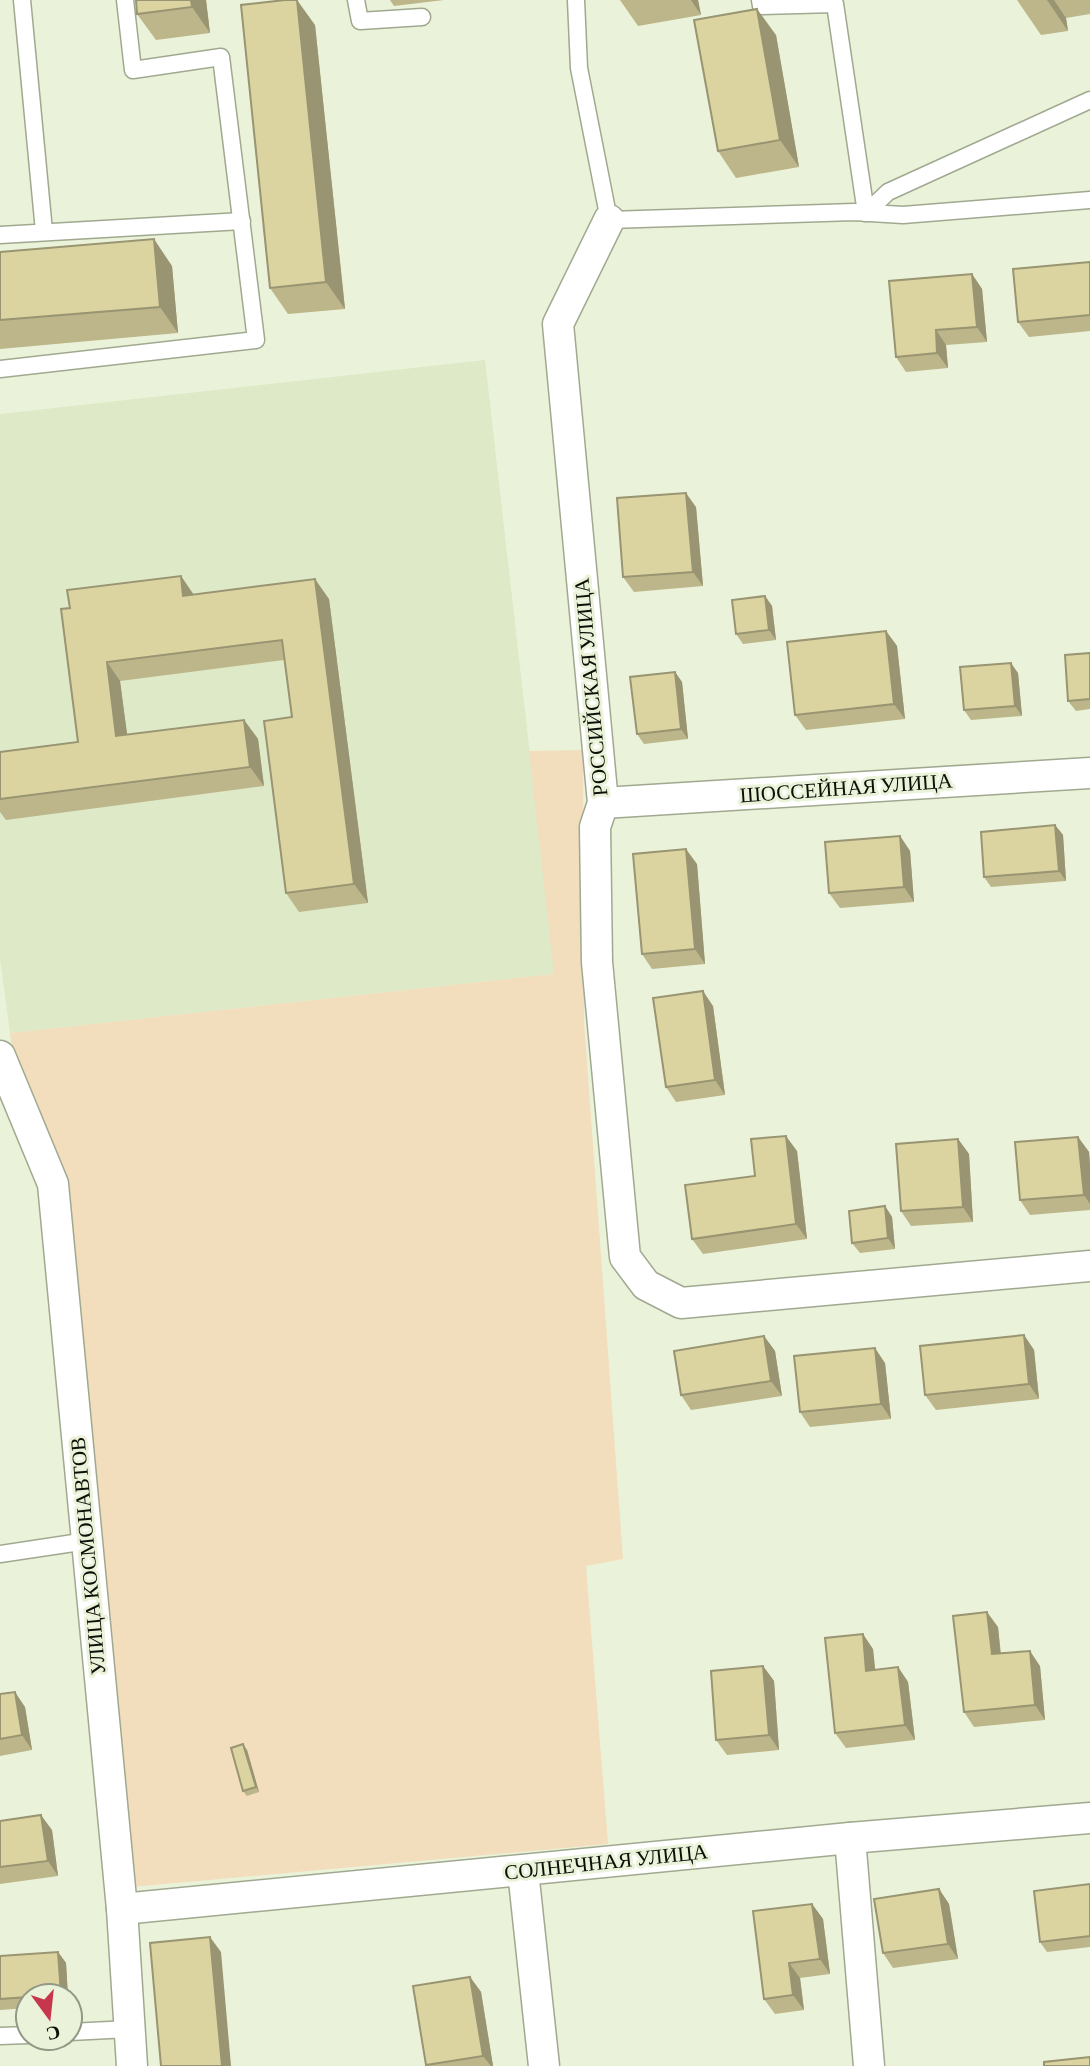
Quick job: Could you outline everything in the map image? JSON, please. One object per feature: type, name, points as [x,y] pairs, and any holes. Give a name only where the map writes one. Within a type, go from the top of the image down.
[{"type":"street","name":"РОССИЙСКАЯ УЛИЦА","points":[[609,220],[558,324],[603,803],[596,827],[597,962],[625,1257],[646,1285],[681,1303],[1090,1266]]},
{"type":"street","name":"ШОССЕЙНАЯ УЛИЦА","points":[[603,803],[1090,773]]},
{"type":"street","name":"УЛИЦА КОСМОНАВТОВ","points":[[3,1072],[53,1184],[122,1909],[132,2066]]},
{"type":"street","name":"СОЛНЕЧНАЯ УЛИЦА","points":[[122,1909],[850,1838],[1090,1818]]},
{"type":"street","points":[[850,1838],[869,2066]]},
{"type":"street","points":[[523,1871],[544,2066]]},
{"type":"lane","points":[[22,0],[44,231]]},
{"type":"lane","points":[[0,369],[256,340],[221,57],[133,70],[125,0]]},
{"type":"lane","points":[[356,0],[360,21],[422,17]]},
{"type":"lane","points":[[576,0],[579,68],[609,220],[866,213],[903,215],[1090,200]]},
{"type":"lane","points":[[760,0],[761,6],[835,5],[866,213]]},
{"type":"lane","points":[[866,213],[888,192],[1090,100]]},
{"type":"lane","points":[[0,235],[242,222]]},
{"type":"lane","points":[[0,1554],[87,1541]]},
{"type":"lane","points":[[84,2031],[129,2029]]},
{"type":"shaded area","points":[[485,360],[555,974],[10,1033],[0,959],[0,414]]},
{"type":"shaded area","points":[[583,750],[584,1021],[623,1559],[586,1566],[608,1844],[131,1887],[57,1181],[16,1077],[10,1033],[554,974],[529,751]]},
{"type":"building","points":[[136,0],[191,0],[192,7],[137,14]]},
{"type":"building","points":[[297,0],[326,282],[270,288],[241,5]]},
{"type":"building","points":[[757,9],[780,140],[718,151],[694,20]]},
{"type":"building","points":[[154,239],[160,307],[0,320],[0,252]]},
{"type":"building","points":[[1090,262],[1090,315],[1018,322],[1013,269]]},
{"type":"building","points":[[972,274],[977,327],[936,330],[937,353],[896,357],[889,281]]},
{"type":"building","points":[[686,493],[693,572],[623,577],[617,498]]},
{"type":"building","points":[[181,576],[183,596],[315,579],[354,884],[286,893],[264,721],[292,717],[282,640],[107,662],[116,736],[244,720],[250,767],[0,799],[0,752],[78,742],[61,609],[70,608],[67,590]]},
{"type":"building","points":[[765,596],[769,630],[736,634],[732,600]]},
{"type":"building","points":[[886,631],[894,704],[795,715],[787,642]]},
{"type":"building","points":[[1090,653],[1090,699],[1068,701],[1065,655]]},
{"type":"building","points":[[1011,663],[1015,706],[964,710],[960,667]]},
{"type":"building","points":[[675,672],[681,729],[637,734],[630,677]]},
{"type":"building","points":[[1055,825],[1059,871],[984,877],[981,832]]},
{"type":"building","points":[[900,836],[904,887],[829,893],[825,842]]},
{"type":"building","points":[[686,849],[695,949],[642,954],[633,854]]},
{"type":"building","points":[[703,991],[715,1080],[666,1087],[653,998]]},
{"type":"building","points":[[786,1136],[796,1224],[692,1239],[685,1185],[755,1176],[751,1139]]},
{"type":"building","points":[[1078,1137],[1084,1195],[1020,1200],[1015,1142]]},
{"type":"building","points":[[958,1139],[963,1207],[901,1211],[896,1144]]},
{"type":"building","points":[[885,1206],[888,1238],[852,1243],[849,1211]]},
{"type":"building","points":[[1024,1335],[1029,1384],[925,1395],[920,1346]]},
{"type":"building","points":[[764,1336],[771,1381],[681,1395],[674,1351]]},
{"type":"building","points":[[875,1348],[881,1404],[800,1412],[794,1356]]},
{"type":"building","points":[[987,1612],[992,1654],[1030,1651],[1035,1705],[964,1712],[953,1616]]},
{"type":"building","points":[[863,1634],[866,1671],[898,1667],[905,1725],[835,1733],[825,1638]]},
{"type":"building","points":[[763,1666],[769,1735],[716,1740],[711,1671]]},
{"type":"building","points":[[15,1692],[22,1735],[0,1739],[0,1694]]},
{"type":"building","points":[[243,1744],[256,1787],[243,1791],[231,1748]]},
{"type":"building","points":[[41,1815],[48,1861],[0,1867],[0,1821]]},
{"type":"building","points":[[1090,1884],[1090,1936],[1040,1942],[1034,1891]]},
{"type":"building","points":[[939,1889],[948,1944],[883,1953],[874,1899]]},
{"type":"building","points":[[812,1904],[820,1959],[789,1963],[793,1995],[764,1999],[753,1911]]},
{"type":"building","points":[[210,1937],[222,2066],[161,2066],[150,1943]]},
{"type":"building","points":[[58,1952],[60,1982],[14,1982],[14,1998],[0,1999],[0,1956]]},
{"type":"building","points":[[470,1977],[483,2056],[426,2065],[413,1986]]},
{"type":"building","points":[[1090,2057],[1090,2066],[1044,2066],[1044,2062]]}]
